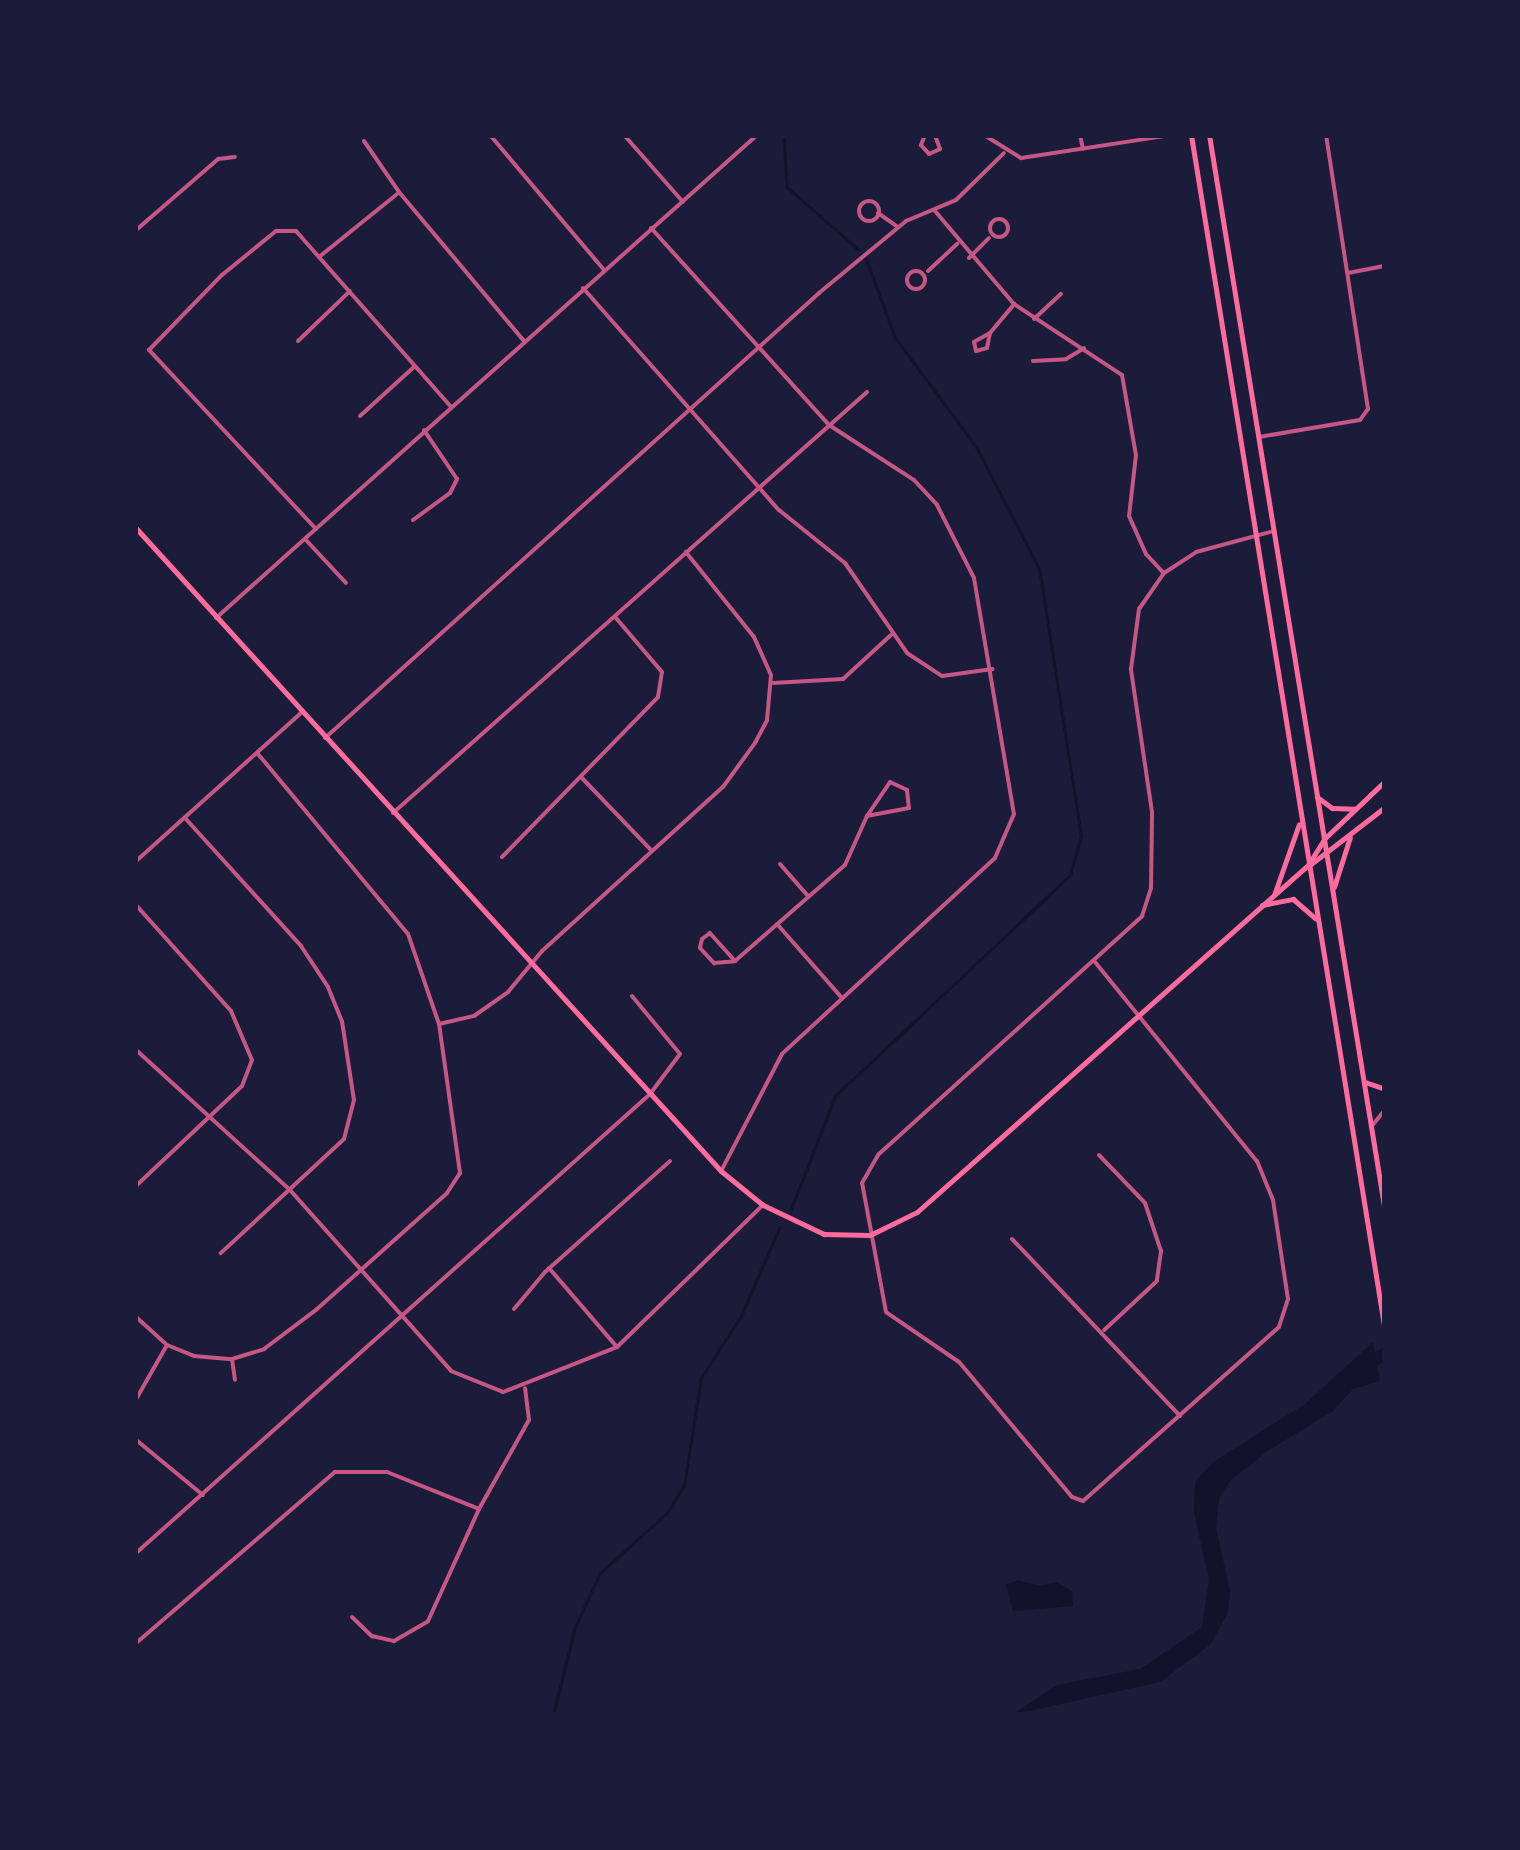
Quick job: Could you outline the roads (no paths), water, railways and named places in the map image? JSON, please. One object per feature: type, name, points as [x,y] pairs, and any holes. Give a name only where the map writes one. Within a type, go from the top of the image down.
[{"type":"main road","points":[[1191,135],[1385,1332]]},
{"type":"main road","points":[[1210,135],[1385,1212]]},
{"type":"main road","points":[[135,528],[721,1171],[763,1205],[824,1234],[870,1235],[917,1212],[1262,905],[1308,866],[1327,858],[1385,807]]},
{"type":"main road","points":[[1308,866],[1324,839],[1385,781]]},
{"type":"main road","points":[[1317,796],[1332,808],[1355,809]]},
{"type":"main road","points":[[1274,895],[1300,816]]},
{"type":"main road","points":[[1333,895],[1350,838]]},
{"type":"main road","points":[[1262,905],[1292,899],[1317,921]]},
{"type":"main road","points":[[1363,1080],[1385,1089]]},
{"type":"street","points":[[490,135],[604,270]]},
{"type":"street","points":[[624,135],[683,202]]},
{"type":"street","points":[[216,618],[757,135]]},
{"type":"street","points":[[926,135],[922,145],[929,154],[940,149],[939,136]]},
{"type":"street","points":[[984,135],[1004,153],[1021,158],[1172,135]]},
{"type":"street","points":[[1080,135],[1083,149]]},
{"type":"street","points":[[1259,436],[1364,418],[1348,273],[1326,135]]},
{"type":"street","points":[[364,141],[398,192],[524,341]]},
{"type":"street","points":[[325,738],[898,228],[935,211],[1004,153]]},
{"type":"street","points":[[135,231],[218,159],[235,157]]},
{"type":"street","points":[[319,257],[398,192]]},
{"type":"street","points":[[878,213],[868,223],[859,209],[870,200],[878,213],[898,228]]},
{"type":"street","points":[[935,211],[969,258],[1014,304],[1111,363],[1126,383],[1136,455],[1129,516],[1146,554],[1164,572]]},
{"type":"street","points":[[316,529],[149,350],[208,287],[283,227],[319,257],[451,407]]},
{"type":"street","points":[[652,228],[829,425],[914,480],[937,505],[974,578],[993,670],[1014,814],[1006,842],[782,1054],[721,1171]]},
{"type":"street","points":[[969,258],[990,238]]},
{"type":"street","points":[[927,271],[911,273],[908,286],[918,290],[927,271],[958,244]]},
{"type":"street","points":[[1348,273],[1385,266]]},
{"type":"street","points":[[583,288],[760,488],[845,563],[892,635],[925,669],[942,676],[993,670]]},
{"type":"street","points":[[298,341],[350,291]]},
{"type":"street","points":[[1034,319],[1062,294]]},
{"type":"street","points":[[990,333],[1014,304]]},
{"type":"street","points":[[1033,361],[1066,359],[1085,347]]},
{"type":"street","points":[[360,416],[415,366]]},
{"type":"street","points":[[393,813],[867,392]]},
{"type":"street","points":[[412,520],[450,493],[457,479],[424,430]]},
{"type":"street","points":[[1094,962],[1237,1131],[1264,1175],[1286,1284],[1279,1327],[1091,1498],[1072,1497],[958,1362],[891,1318],[862,1184],[870,1163],[1094,962],[1131,930],[1152,888],[1152,812],[1130,652],[1139,609],[1164,572],[1196,552],[1274,531]]},
{"type":"street","points":[[305,539],[346,584]]},
{"type":"street","points":[[439,1024],[487,1010],[534,967],[542,951],[745,759],[767,720],[773,682],[754,637],[686,552]]},
{"type":"street","points":[[502,857],[643,718],[662,684],[657,663],[616,617]]},
{"type":"street","points":[[773,682],[843,679],[892,635]]},
{"type":"street","points":[[135,862],[301,713]]},
{"type":"street","points":[[135,1316],[167,1345],[194,1356],[232,1358],[278,1343],[460,1173],[439,1024],[428,976],[386,899],[257,753]]},
{"type":"street","points":[[581,778],[650,850]]},
{"type":"street","points":[[735,961],[710,933],[702,939],[700,948],[714,963],[735,961],[845,865],[867,816],[882,786],[897,782],[907,790],[911,802],[901,813],[867,816]]},
{"type":"street","points":[[186,818],[301,946],[342,1020],[353,1122],[334,1150],[221,1253]]},
{"type":"street","points":[[780,864],[808,896]]},
{"type":"street","points":[[135,904],[245,1034],[249,1076],[135,1187]]},
{"type":"street","points":[[777,924],[842,998]]},
{"type":"street","points":[[135,1554],[406,1316],[650,1094],[680,1054],[632,996]]},
{"type":"street","points":[[135,1049],[290,1190],[451,1371],[503,1392],[526,1388],[617,1347],[763,1205]]},
{"type":"street","points":[[1371,1127],[1385,1110]]},
{"type":"street","points":[[1098,1155],[1145,1203],[1161,1251],[1156,1281],[1104,1330]]},
{"type":"street","points":[[514,1309],[549,1268],[670,1161]]},
{"type":"street","points":[[1012,1239],[1104,1330],[1180,1416]]},
{"type":"street","points":[[549,1268],[617,1347]]},
{"type":"street","points":[[135,1401],[167,1345]]},
{"type":"street","points":[[232,1358],[235,1380]]},
{"type":"street","points":[[352,1616],[382,1640],[402,1640],[424,1626],[479,1509],[529,1420],[526,1388]]},
{"type":"street","points":[[135,1439],[203,1495]]},
{"type":"street","points":[[135,1644],[335,1472],[388,1472],[479,1509]]},
{"type":"waterway","points":[[784,135],[787,187],[858,249]]},
{"type":"waterway","points":[[791,1209],[835,1096],[1070,875],[1081,836],[1039,569],[976,447],[895,338],[866,259]]},
{"type":"waterway","points":[[553,1715],[575,1627],[600,1573],[667,1513],[684,1486],[701,1378],[741,1316],[779,1228]]},
{"type":"waterway","points":[[1363,1369],[1385,1353]]}]
